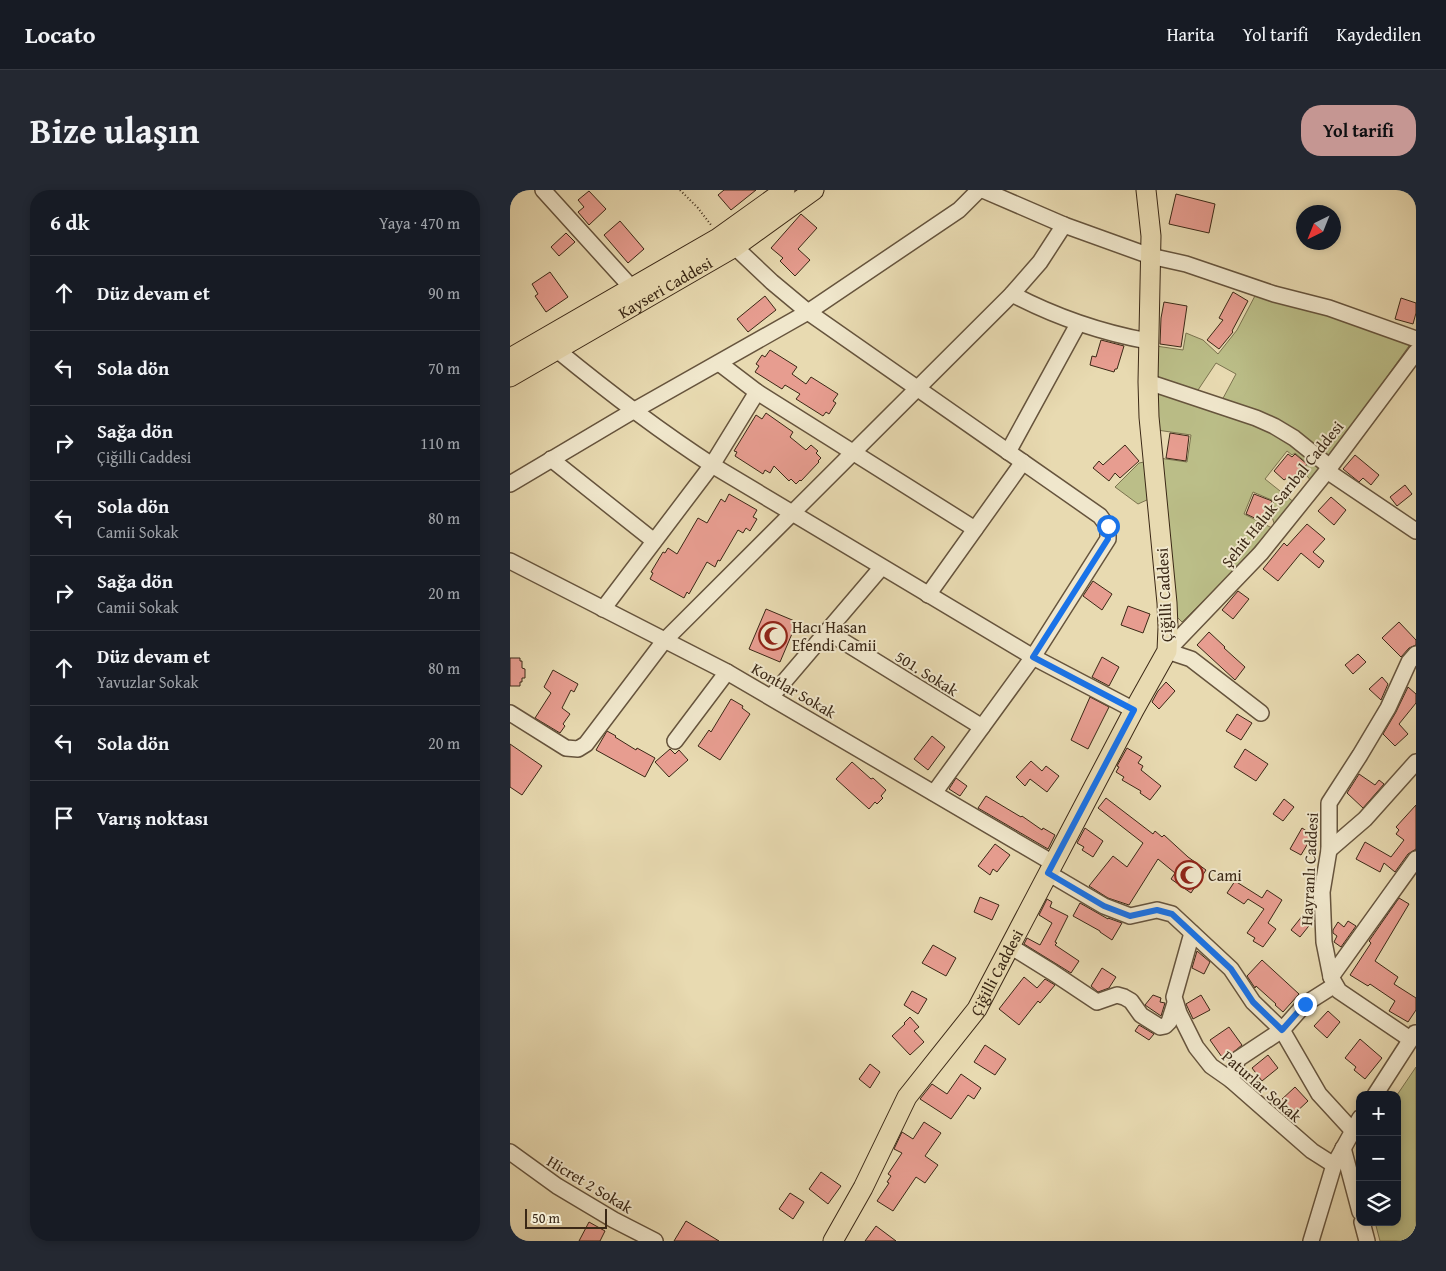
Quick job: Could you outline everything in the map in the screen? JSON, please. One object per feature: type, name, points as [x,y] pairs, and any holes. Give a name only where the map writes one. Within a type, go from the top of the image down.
[{"type":"main road","name":"Kayseri Caddesi","points":[[510,358],[718,238],[785,190]]},
{"type":"main road","name":"Kayseri Caddesi","points":[[510,377],[735,247],[814,190]]},
{"type":"main road","name":"Çiğilli Caddesi","points":[[833,1241],[863,1188],[907,1097],[977,1008],[1167,651],[1167,611],[1149,417],[1150,236],[1146,190]]},
{"type":"street","points":[[543,190],[631,287]]},
{"type":"street","points":[[510,484],[633,410],[808,312],[959,210],[979,190]]},
{"type":"street","points":[[983,190],[1064,225],[1150,256],[1186,264],[1274,294],[1329,308],[1416,339]]},
{"type":"street","points":[[510,713],[566,748],[574,750],[582,748],[664,641],[1012,294],[1040,262],[1064,225]]},
{"type":"street","points":[[735,247],[772,282],[808,312],[1106,522],[1109,531],[1108,539],[1033,657],[934,793]]},
{"type":"street","points":[[1012,294],[1056,316],[1078,324],[1148,341]]},
{"type":"street","points":[[1008,452],[1078,324]]},
{"type":"street","points":[[557,350],[665,434],[712,465],[881,568],[1033,657],[1134,710]]},
{"type":"street","name":"Şehit Haluk Sarıbal Caddesi","points":[[1167,651],[1261,553],[1328,469],[1416,352]]},
{"type":"street","points":[[719,362],[757,392],[976,529]]},
{"type":"street","points":[[1148,382],[1256,418],[1274,426],[1294,438],[1328,469],[1416,532]]},
{"type":"street","points":[[603,609],[712,465],[757,392]]},
{"type":"street","points":[[551,459],[654,541]]},
{"type":"street","points":[[928,596],[1023,462]]},
{"type":"street","name":"Kontlar Sokak","points":[[510,561],[727,672],[771,697],[934,793],[1051,868],[1104,906],[1130,916],[1157,910],[1172,914],[1231,969],[1253,1002],[1282,1030],[1319,1094],[1356,1124]]},
{"type":"street","points":[[771,697],[881,568]]},
{"type":"street","name":"501. Sokak","points":[[828,632],[982,727]]},
{"type":"street","points":[[1167,651],[1191,659],[1261,713]]},
{"type":"street","name":"Hayranlı Caddesi","points":[[1333,981],[1324,942],[1322,892],[1329,850],[1329,803],[1374,732],[1388,708],[1408,662],[1416,654]]},
{"type":"street","points":[[675,741],[727,672]]},
{"type":"street","points":[[1329,850],[1366,819],[1416,762]]},
{"type":"street","points":[[1231,1080],[1238,1059],[1282,1030],[1305,1004],[1333,981],[1416,859]]},
{"type":"street","points":[[1010,946],[1092,1000],[1097,1002],[1117,995],[1124,997],[1131,1001],[1141,1015],[1160,1027],[1165,1026],[1169,1022],[1175,1003],[1177,982],[1192,933]]},
{"type":"street","points":[[1333,981],[1340,991],[1413,1035],[1377,1091]]},
{"type":"street","name":"Paturlar Sokak","points":[[1175,1003],[1200,1052],[1211,1066],[1231,1080],[1295,1138],[1334,1165]]},
{"type":"street","points":[[1311,1241],[1334,1165],[1356,1124]]},
{"type":"street","points":[[1343,1148],[1356,1197]]},
{"type":"street","name":"Hicret 2 Sokak","points":[[510,1152],[557,1186],[614,1220],[655,1241]]},
{"type":"street","points":[[1363,1226],[1368,1241]]},
{"type":"path","points":[[680,190],[705,217],[718,238]]},
{"type":"green space","points":[[1257,292],[1411,343],[1328,460],[1221,402],[1236,374],[1216,363],[1196,393],[1153,377],[1156,346],[1183,350],[1186,333],[1203,340],[1218,354],[1237,330]]},
{"type":"green space","points":[[1159,392],[1276,431],[1324,468],[1312,482],[1303,471],[1308,464],[1295,453],[1292,455],[1287,451],[1265,479],[1295,503],[1275,526],[1270,511],[1274,501],[1253,492],[1244,514],[1272,528],[1231,573],[1182,622],[1176,616],[1159,458],[1187,462],[1191,435],[1157,430],[1156,394]]},
{"type":"green space","points":[[1144,462],[1149,499],[1138,504],[1115,487],[1139,463]]},
{"type":"green space","points":[[1416,1067],[1416,1241],[1380,1241],[1376,1226],[1401,1226],[1400,1091]]},
{"type":"building","points":[[724,190],[756,190],[731,210],[718,195]]},
{"type":"building","points":[[589,191],[606,209],[589,225],[578,212],[584,207],[578,200]]},
{"type":"building","points":[[1176,194],[1215,204],[1209,233],[1169,224]]},
{"type":"building","points":[[801,214],[817,228],[798,249],[810,260],[795,276],[780,261],[783,258],[771,248]]},
{"type":"building","points":[[620,221],[644,249],[628,263],[604,235]]},
{"type":"building","points":[[566,233],[575,242],[559,256],[551,247]]},
{"type":"building","points":[[550,272],[568,297],[546,312],[535,296],[538,294],[532,284]]},
{"type":"building","points":[[1233,292],[1248,301],[1233,332],[1219,349],[1207,340],[1223,320],[1219,318]]},
{"type":"building","points":[[765,296],[776,310],[748,332],[737,319]]},
{"type":"building","points":[[1401,298],[1416,303],[1413,324],[1395,319]]},
{"type":"building","points":[[1164,302],[1187,306],[1181,347],[1160,344]]},
{"type":"building","points":[[1101,340],[1124,346],[1117,369],[1114,372],[1090,365],[1092,356],[1096,357]]},
{"type":"building","points":[[770,350],[797,367],[792,374],[806,384],[811,377],[838,394],[833,401],[836,403],[829,414],[826,412],[823,416],[796,399],[800,394],[785,385],[782,389],[755,372],[759,366],[756,364],[762,355],[765,357]]},
{"type":"building","points":[[766,413],[793,432],[790,437],[806,450],[811,445],[818,451],[816,453],[821,458],[801,481],[796,484],[791,479],[789,481],[774,466],[770,473],[765,470],[763,474],[735,456],[737,452],[734,451],[756,415],[762,419]]},
{"type":"building","points":[[1170,433],[1189,436],[1186,461],[1166,458]]},
{"type":"building","points":[[1125,445],[1139,461],[1120,478],[1115,473],[1109,481],[1093,468],[1099,461],[1103,465]]},
{"type":"building","points":[[1288,454],[1292,457],[1295,454],[1307,464],[1291,482],[1287,478],[1284,480],[1274,471]]},
{"type":"building","points":[[1355,455],[1379,475],[1371,485],[1363,478],[1359,482],[1343,469]]},
{"type":"building","points":[[1405,485],[1412,494],[1397,506],[1390,497]]},
{"type":"building","points":[[729,494],[757,510],[753,517],[757,519],[750,531],[746,528],[743,533],[738,530],[720,561],[718,560],[715,567],[707,562],[689,594],[687,592],[684,598],[650,579],[653,573],[651,572],[663,552],[665,553],[668,548],[677,554],[698,518],[707,523],[721,499],[725,502]]},
{"type":"building","points":[[1254,494],[1272,501],[1263,522],[1246,514]]},
{"type":"building","points":[[1331,497],[1346,510],[1334,525],[1318,511]]},
{"type":"building","points":[[1307,524],[1325,539],[1313,552],[1324,561],[1319,568],[1301,553],[1278,581],[1263,569],[1284,543],[1287,546]]},
{"type":"building","points":[[1093,581],[1112,594],[1102,610],[1083,596]]},
{"type":"building","points":[[1238,591],[1249,599],[1233,619],[1222,610]]},
{"type":"building","points":[[1128,606],[1150,614],[1143,633],[1121,625]]},
{"type":"building","name":"Hacı Hasan Efendi Camii","points":[[766,609],[797,622],[780,662],[749,649]]},
{"type":"building","points":[[1399,622],[1416,640],[1416,645],[1409,648],[1401,657],[1382,638]]},
{"type":"building","points":[[1209,632],[1245,667],[1235,680],[1197,645]]},
{"type":"building","points":[[1358,654],[1366,662],[1353,674],[1345,665]]},
{"type":"building","points":[[1102,657],[1119,667],[1109,686],[1092,677]]},
{"type":"building","points":[[510,658],[520,658],[522,668],[525,669],[525,678],[522,678],[520,686],[510,686]]},
{"type":"building","points":[[553,670],[578,684],[574,692],[571,690],[562,708],[570,714],[563,724],[565,726],[560,733],[535,718],[551,693],[544,687]]},
{"type":"building","points":[[1382,677],[1388,684],[1381,700],[1369,689]]},
{"type":"building","points":[[1166,682],[1175,691],[1159,709],[1152,702]]},
{"type":"building","points":[[1408,687],[1416,694],[1416,703],[1399,724],[1408,734],[1395,746],[1383,734]]},
{"type":"building","points":[[1090,697],[1109,707],[1088,749],[1071,740]]},
{"type":"building","points":[[731,699],[743,706],[742,708],[750,714],[720,760],[698,746],[709,730],[711,732]]},
{"type":"building","points":[[1237,714],[1252,723],[1241,740],[1226,731]]},
{"type":"building","points":[[607,731],[636,750],[637,748],[655,758],[645,777],[596,750]]},
{"type":"building","points":[[932,736],[945,747],[928,770],[914,759]]},
{"type":"building","points":[[510,744],[542,766],[522,795],[510,787]]},
{"type":"building","points":[[1127,748],[1142,757],[1138,763],[1143,766],[1141,770],[1161,786],[1150,800],[1140,793],[1141,791],[1122,780],[1124,777],[1116,772],[1119,767],[1117,766]]},
{"type":"building","points":[[670,749],[675,754],[679,750],[688,760],[669,777],[655,762]]},
{"type":"building","points":[[1245,749],[1268,764],[1256,781],[1234,767]]},
{"type":"building","points":[[1031,761],[1042,771],[1046,766],[1059,776],[1047,792],[1030,779],[1025,786],[1016,777]]},
{"type":"building","points":[[852,762],[886,790],[881,796],[883,798],[877,804],[875,802],[869,809],[836,779]]},
{"type":"building","points":[[1359,774],[1375,785],[1379,780],[1384,784],[1363,808],[1347,793]]},
{"type":"building","points":[[956,778],[967,786],[960,796],[949,789]]},
{"type":"building","points":[[986,796],[1022,816],[1042,830],[1043,828],[1055,835],[1048,849],[978,808]]},
{"type":"building","points":[[1106,798],[1153,834],[1155,831],[1162,837],[1164,835],[1188,857],[1206,870],[1191,893],[1171,879],[1175,873],[1158,859],[1129,905],[1108,898],[1089,886],[1113,856],[1127,867],[1143,843],[1098,808]]},
{"type":"building","points":[[1284,799],[1294,807],[1283,821],[1273,814]]},
{"type":"building","points":[[1416,805],[1416,849],[1408,854],[1395,872],[1384,863],[1380,872],[1356,859],[1365,842],[1391,857],[1404,840],[1396,834],[1399,830],[1396,827]]},
{"type":"building","points":[[1085,828],[1103,841],[1093,857],[1082,850],[1084,847],[1077,843]]},
{"type":"building","points":[[1302,828],[1313,835],[1301,855],[1290,849]]},
{"type":"building","points":[[995,844],[1010,855],[997,872],[993,869],[990,875],[978,866]]},
{"type":"building","points":[[1235,881],[1262,898],[1267,890],[1282,900],[1268,923],[1276,929],[1263,947],[1253,941],[1255,938],[1247,933],[1264,909],[1248,899],[1244,904],[1227,893]]},
{"type":"building","points":[[980,897],[999,905],[992,920],[974,912]]},
{"type":"building","points":[[1399,898],[1409,904],[1375,961],[1398,977],[1394,984],[1416,998],[1416,1010],[1408,1022],[1389,1011],[1395,1001],[1370,984],[1368,986],[1350,975],[1371,943],[1369,941]]},
{"type":"building","points":[[1047,899],[1052,902],[1050,907],[1068,916],[1055,945],[1079,961],[1071,973],[1024,944],[1027,938],[1040,945],[1052,923],[1039,915]]},
{"type":"building","points":[[1080,903],[1108,919],[1122,923],[1112,940],[1073,916]]},
{"type":"building","points":[[1303,915],[1312,922],[1300,937],[1291,930]]},
{"type":"building","points":[[1348,921],[1356,926],[1341,947],[1334,942],[1337,936],[1333,933],[1333,930],[1338,922],[1344,927]]},
{"type":"building","points":[[933,945],[956,958],[946,976],[922,963]]},
{"type":"building","points":[[1197,951],[1210,962],[1204,974],[1192,968]]},
{"type":"building","points":[[1262,960],[1299,994],[1283,1012],[1256,986],[1255,988],[1247,976]]},
{"type":"building","points":[[1102,968],[1116,977],[1109,988],[1098,992],[1091,986]]},
{"type":"building","points":[[1024,977],[1037,988],[1045,979],[1055,985],[1040,1003],[1038,1001],[1019,1025],[999,1009]]},
{"type":"building","points":[[912,991],[927,999],[918,1014],[904,1005]]},
{"type":"building","points":[[1153,995],[1161,998],[1160,1002],[1165,1003],[1161,1016],[1145,1005]]},
{"type":"building","points":[[1201,995],[1210,1010],[1193,1019],[1186,1004]]},
{"type":"building","points":[[1328,1011],[1340,1022],[1327,1038],[1314,1026]]},
{"type":"building","points":[[910,1017],[919,1027],[914,1031],[924,1042],[910,1055],[892,1036]]},
{"type":"building","points":[[1139,1025],[1154,1034],[1149,1040],[1135,1031]]},
{"type":"building","points":[[1229,1027],[1242,1045],[1224,1060],[1210,1040]]},
{"type":"building","points":[[1360,1039],[1382,1058],[1365,1079],[1354,1070],[1356,1067],[1345,1058]]},
{"type":"building","points":[[985,1045],[1006,1059],[995,1075],[974,1062]]},
{"type":"building","points":[[1268,1055],[1278,1068],[1262,1081],[1252,1068]]},
{"type":"building","points":[[870,1064],[880,1072],[870,1088],[859,1079]]},
{"type":"building","points":[[961,1074],[981,1088],[974,1099],[968,1095],[951,1119],[920,1099],[932,1084],[947,1094]]},
{"type":"building","points":[[1295,1087],[1308,1101],[1293,1115],[1280,1101]]},
{"type":"building","points":[[924,1122],[941,1133],[925,1156],[938,1165],[925,1183],[916,1177],[893,1211],[877,1201],[889,1183],[887,1182],[891,1176],[888,1174],[902,1153],[894,1149],[902,1132],[913,1139]]},
{"type":"building","points":[[821,1172],[841,1186],[828,1204],[809,1189]]},
{"type":"building","points":[[790,1193],[804,1202],[793,1219],[779,1209]]},
{"type":"building","points":[[686,1221],[719,1241],[674,1241]]},
{"type":"building","points":[[589,1222],[605,1231],[600,1241],[579,1241]]},
{"type":"building","points":[[876,1226],[896,1241],[865,1241]]},
{"type":"place","name":"Hacı Hasan Efendi Camii","points":[[773,636]]},
{"type":"place","name":"Cami","points":[[1189,875]]},
{"type":"route","points":[[1108,526],[1108,539],[1033,657],[1134,710],[1048,873],[1104,906],[1130,916],[1157,910],[1172,914],[1231,969],[1253,1002],[1282,1030],[1305,1004]]}]
